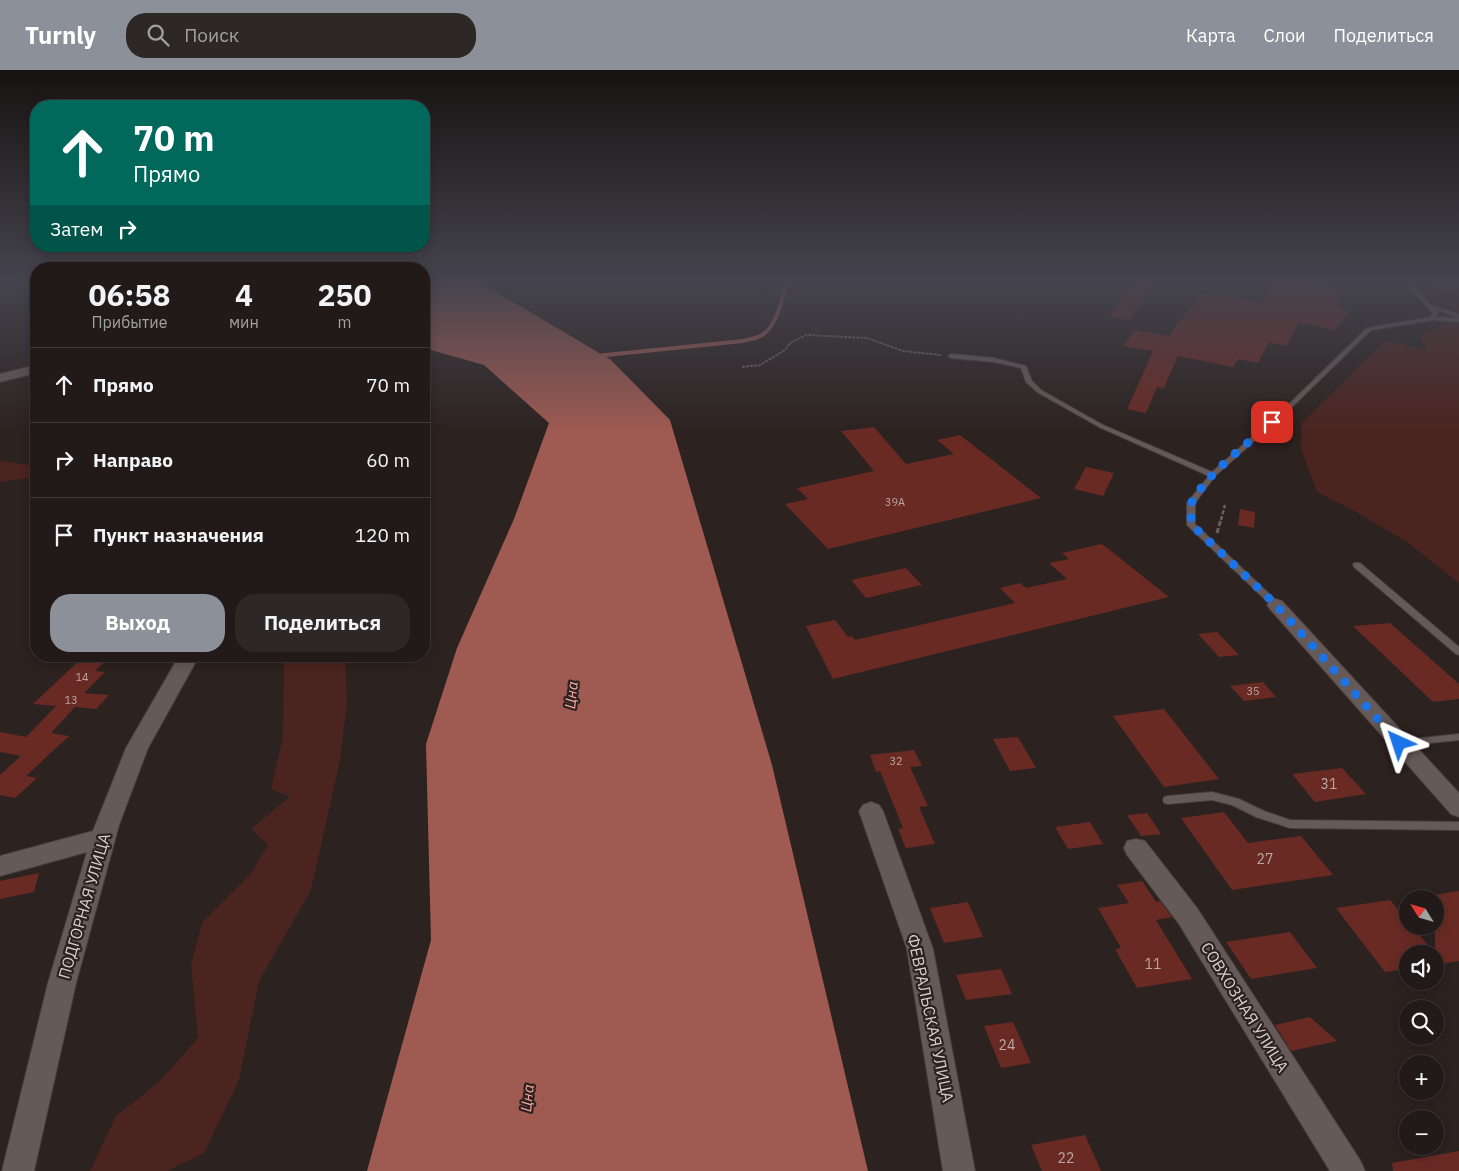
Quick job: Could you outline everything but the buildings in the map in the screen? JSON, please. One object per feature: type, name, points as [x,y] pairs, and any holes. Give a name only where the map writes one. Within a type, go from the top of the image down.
[{"type":"street","points":[[0,378],[30,370]]},
{"type":"street","points":[[1276,605],[1459,808]]},
{"type":"street","name":"ПОДГОРНАЯ УЛИЦА","points":[[18,1171],[62,983],[103,838],[137,748],[186,662]]},
{"type":"street","name":"ФЕВРАЛЬСКАЯ УЛИЦА","points":[[871,811],[920,949],[959,1171]]},
{"type":"street","points":[[0,866],[103,838]]},
{"type":"street","name":"СОВХОЗНАЯ УЛИЦА","points":[[1136,848],[1188,916],[1349,1171]]},
{"type":"lane","points":[[1276,605],[1192,525],[1191,503],[1214,475],[1287,409],[1368,330]]},
{"type":"lane","points":[[952,356],[994,360],[1024,367],[1029,382],[1039,391],[1101,426],[1214,475]]},
{"type":"lane","points":[[1357,565],[1459,652]]},
{"type":"lane","points":[[1399,743],[1459,737]]},
{"type":"lane","points":[[1168,800],[1212,796],[1235,802],[1260,814],[1290,824],[1459,826]]},
{"type":"path","points":[[742,367],[760,365],[785,350],[790,342],[806,335],[867,338],[903,351],[952,356]]},
{"type":"path","points":[[1214,546],[1225,505]]},
{"type":"shaded area","points":[[1459,330],[1459,583],[1407,542],[1351,509],[1317,492],[1301,449],[1301,424],[1386,340],[1427,351],[1421,338],[1425,332]]},
{"type":"shaded area","points":[[0,461],[30,465],[30,478],[0,482]]},
{"type":"shaded area","points":[[284,662],[345,662],[347,703],[340,760],[311,890],[259,981],[239,1080],[204,1153],[167,1171],[90,1171],[116,1116],[159,1082],[198,1038],[191,965],[202,923],[249,876],[268,845],[251,829],[290,797],[271,789],[283,737]]},
{"type":"water","name":"Цна","points":[[430,330],[561,330],[611,360],[670,420],[772,765],[868,1171],[367,1171],[431,940],[426,744],[457,648],[514,519],[549,423],[484,365],[430,350]]},
{"type":"waterway","points":[[596,356],[743,341],[762,335],[768,330]]},
{"type":"route","points":[[1272,422],[1214,475],[1191,503],[1192,525],[1276,605],[1399,743]]}]
